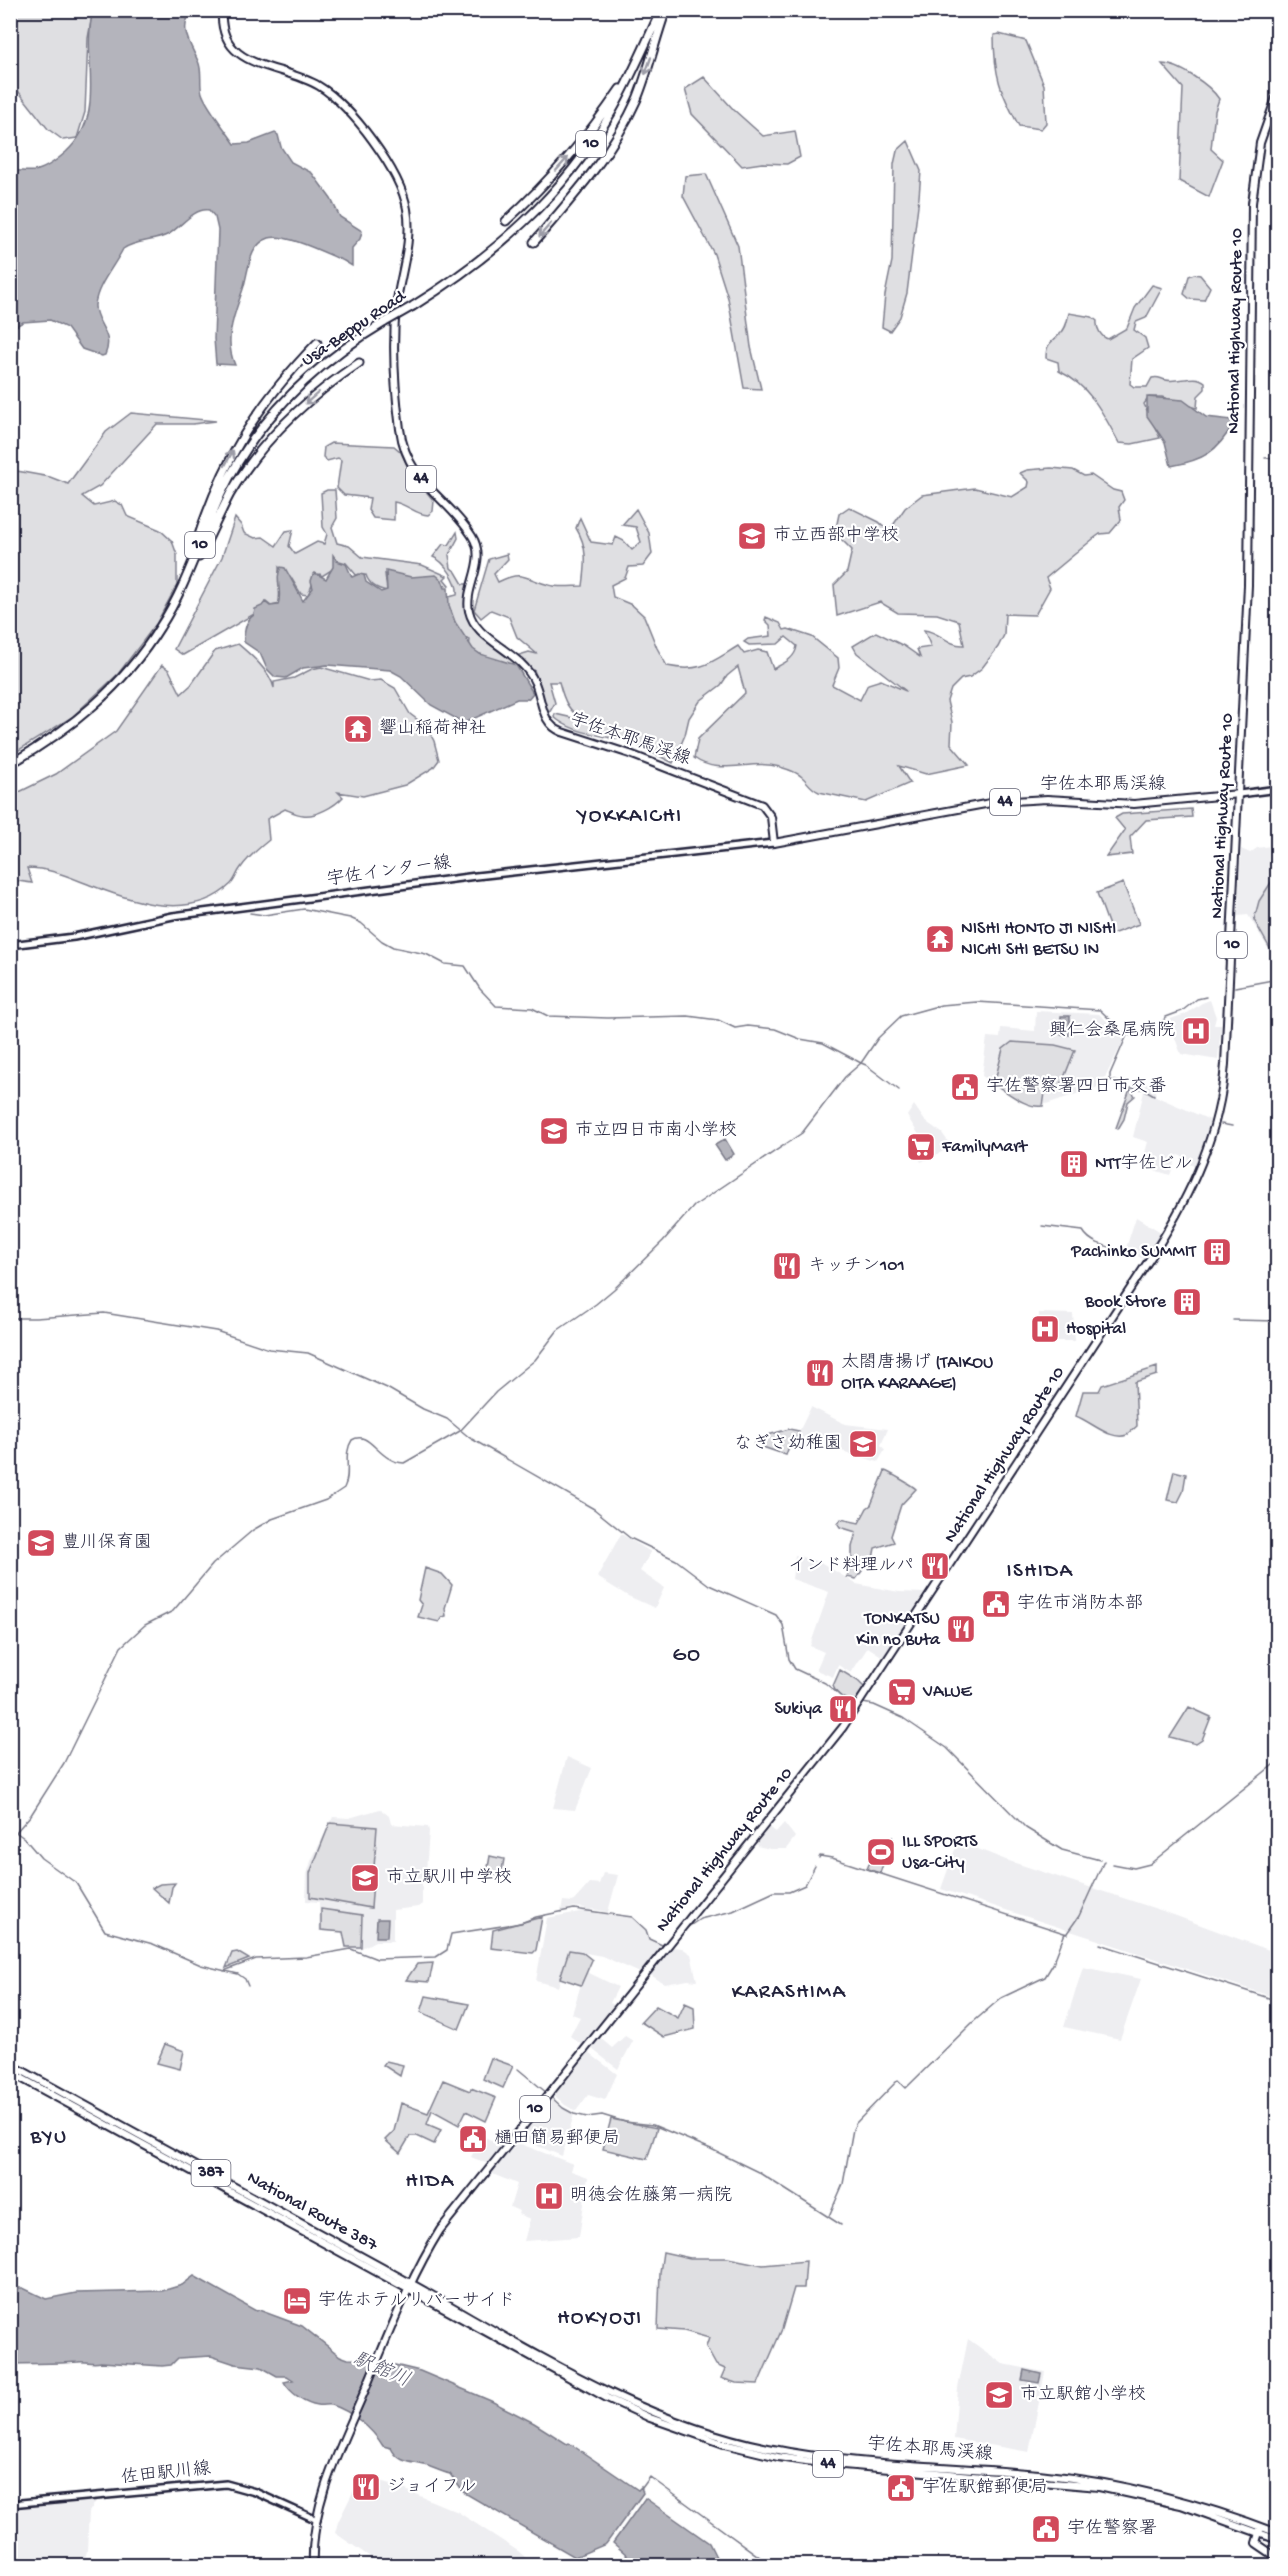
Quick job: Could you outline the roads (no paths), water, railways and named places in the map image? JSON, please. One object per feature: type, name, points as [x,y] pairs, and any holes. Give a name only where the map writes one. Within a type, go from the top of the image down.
[{"type":"highway","name":"Usa-Beppu Road","points":[[10,764],[63,731],[92,708],[122,679],[157,633],[180,592],[225,486],[260,429],[289,395],[318,369],[385,322],[490,254],[538,210],[576,165],[611,114],[661,10]]},
{"type":"highway","points":[[534,242],[601,160],[624,124],[636,99],[666,10]]},
{"type":"highway","points":[[506,220],[536,193],[596,125],[636,65]]},
{"type":"highway","points":[[180,592],[206,511],[231,454],[264,402],[317,344]]},
{"type":"highway","points":[[180,592],[231,493],[260,453],[308,401],[359,363]]},
{"type":"main road","name":"宇佐本耶馬渓線","points":[[222,10],[223,31],[235,51],[252,62],[311,82],[331,95],[380,151],[401,187],[407,207],[409,231],[395,321],[400,433],[419,477],[464,525],[476,542],[478,559],[469,605],[476,626],[522,664],[536,685],[546,718],[556,729],[630,754],[762,805],[771,817],[774,843],[996,802],[1047,799],[1134,804],[1239,794]]},
{"type":"main road","name":"National Highway Route 10","points":[[313,2565],[317,2520],[333,2467],[409,2286],[429,2248],[454,2211],[827,1749],[861,1702],[1159,1244],[1197,1175],[1217,1116],[1225,1073],[1248,585],[1252,203],[1260,142],[1278,92]]},
{"type":"main road","points":[[1239,794],[1278,789]]},
{"type":"main road","name":"宇佐インター線","points":[[10,945],[74,937],[173,916],[476,876],[774,843]]},
{"type":"main road","name":"National Route 387","points":[[10,2064],[409,2286]]},
{"type":"main road","name":"National Route 387","points":[[10,2072],[409,2286]]},
{"type":"main road","name":"宇佐本耶馬渓線","points":[[409,2286],[622,2399],[687,2426],[726,2439],[816,2456],[1045,2474],[1109,2483],[1174,2497],[1260,2530],[1278,2540]]},
{"type":"main road","name":"佐田駅川線","points":[[10,2504],[220,2484],[249,2490],[317,2520]]},
{"type":"main road","name":"宇佐本耶馬渓線","points":[[1260,2530],[1278,2533]]},
{"type":"main road","points":[[1260,2530],[1256,2543],[1278,2558]]},
{"type":"water","points":[[93,11],[193,11],[188,17],[186,30],[199,65],[202,93],[212,112],[235,144],[249,143],[275,133],[278,135],[281,147],[291,162],[312,173],[331,199],[340,217],[362,231],[360,239],[352,248],[352,266],[317,249],[286,238],[269,238],[257,246],[250,259],[230,336],[235,365],[216,364],[214,339],[218,230],[215,217],[209,210],[192,215],[174,231],[163,237],[133,244],[123,249],[102,283],[96,298],[96,311],[108,340],[105,355],[82,349],[67,328],[50,320],[23,322],[11,329],[11,171],[34,171],[47,166],[66,152],[79,136],[87,120],[90,103],[89,48]]},
{"type":"water","points":[[1147,397],[1183,400],[1206,417],[1232,420],[1234,423],[1222,441],[1208,453],[1192,461],[1171,466],[1165,442],[1147,416]]},
{"type":"water","points":[[333,555],[337,561],[346,564],[352,577],[359,574],[364,575],[366,582],[381,592],[387,590],[386,571],[411,577],[436,575],[442,580],[445,588],[448,588],[449,605],[455,622],[473,649],[480,654],[516,665],[533,693],[528,699],[517,699],[464,723],[431,705],[401,676],[390,670],[327,665],[303,668],[286,678],[275,677],[267,669],[260,653],[244,642],[247,623],[254,615],[255,609],[265,602],[270,606],[278,605],[280,595],[278,576],[281,567],[285,568],[303,601],[313,588],[311,581],[315,573],[326,579],[333,567]]},
{"type":"water","points":[[1061,1016],[1070,1016],[1070,1035],[1060,1034]]},
{"type":"water","points":[[725,1139],[734,1154],[725,1160],[715,1145]]},
{"type":"water","points":[[377,1919],[388,1919],[387,1937],[376,1937]]},
{"type":"water","name":"駅館川","points":[[194,2276],[256,2311],[259,2310],[302,2326],[340,2356],[348,2359],[374,2360],[420,2371],[491,2401],[534,2423],[567,2444],[569,2443],[638,2490],[641,2487],[643,2493],[606,2544],[575,2557],[463,2492],[450,2474],[407,2462],[398,2457],[391,2448],[383,2446],[373,2433],[354,2416],[332,2405],[318,2405],[303,2400],[294,2394],[284,2382],[293,2380],[287,2376],[277,2376],[261,2367],[235,2364],[211,2356],[178,2358],[171,2365],[162,2366],[101,2362],[11,2364],[10,2288],[23,2288],[46,2299],[76,2293],[162,2291],[182,2285]]},
{"type":"water","points":[[1024,2370],[1041,2374],[1039,2383],[1022,2380]]},
{"type":"water","points":[[645,2498],[709,2543],[717,2559],[712,2561],[714,2565],[616,2565],[627,2555],[613,2543]]},
{"type":"waterway","points":[[1265,458],[1278,457]]},
{"type":"waterway","points":[[250,913],[264,915],[304,909],[350,918],[361,923],[393,947],[426,954],[445,964],[465,966],[480,989],[496,1006],[532,1008],[548,1016],[608,1018],[688,1016],[718,1020],[735,1028],[748,1026],[775,1029],[800,1039],[823,1043],[861,1063],[878,1038],[901,1016],[941,1005],[977,1002],[1100,1010],[1124,1033],[1143,1036],[1155,1031],[1166,1017],[1182,1011],[1197,999],[1206,997]]},
{"type":"waterway","points":[[1235,987],[1278,979]]},
{"type":"waterway","points":[[1119,1082],[1110,1080],[1110,1074],[1127,1035]]},
{"type":"waterway","points":[[16,1832],[31,1815],[64,1763],[121,1647],[145,1625],[173,1611],[213,1564],[253,1530],[272,1519],[326,1500],[344,1488],[348,1452],[352,1440],[364,1439],[387,1457],[404,1463],[460,1431],[496,1392],[535,1360],[558,1330],[614,1289],[663,1241],[694,1206],[802,1133],[845,1077],[861,1063],[899,1090]]},
{"type":"waterway","points":[[1131,1088],[1144,1089],[1154,1095]]},
{"type":"waterway","points":[[1221,1124],[1232,1126]]},
{"type":"waterway","points":[[1042,1226],[1083,1231],[1087,1237],[1099,1244],[1135,1254]]},
{"type":"waterway","points":[[10,1318],[104,1313],[216,1331],[269,1349],[308,1353],[387,1388],[423,1409],[447,1419],[470,1438],[594,1509],[630,1538],[676,1560],[709,1585],[776,1615],[783,1625],[789,1659],[795,1669],[825,1683],[843,1698],[855,1702]]},
{"type":"waterway","points":[[1233,1320],[1278,1321]]},
{"type":"waterway","points":[[863,1703],[874,1705],[903,1718],[947,1748],[1026,1828],[1062,1850],[1100,1860]]},
{"type":"waterway","points":[[1113,1864],[1134,1868],[1150,1864],[1278,1761]]},
{"type":"waterway","points":[[10,1828],[24,1838],[41,1858],[76,1883],[105,1931],[153,1944],[201,1965],[238,1974],[245,1979],[248,1986]]},
{"type":"waterway","points":[[819,1858],[820,1856],[832,1858],[1067,1934]]},
{"type":"waterway","points":[[1067,1933],[1079,1916],[1104,1861]]},
{"type":"waterway","points":[[685,1929],[700,1919],[733,1911],[774,1892],[789,1892],[805,1885],[815,1866]]},
{"type":"waterway","points":[[224,1971],[256,1959],[306,1957],[351,1949],[377,1959],[436,1957],[447,1950],[451,1934],[521,1923],[536,1917],[574,1909],[632,1917],[646,1930],[649,1939],[662,1945],[668,1940]]},
{"type":"waterway","points":[[829,2216],[843,2184],[856,2123],[898,2080],[906,2088],[1001,1998],[1045,1977],[1053,1964],[1065,1933]]},
{"type":"waterway","points":[[1100,1944],[1278,2001]]},
{"type":"waterway","points":[[518,2069],[547,2093]]},
{"type":"waterway","points":[[551,2097],[574,2114],[587,2117],[602,2115],[625,2122],[653,2125],[711,2149],[758,2172],[841,2225]]},
{"type":"waterway","points":[[642,2488],[650,2477],[772,2566]]},
{"type":"place","name":"市立西部中学校","points":[[752,536]]},
{"type":"place","name":"響山稲荷神社","points":[[358,729]]},
{"type":"place","name":"NISHI HONTO JI NISHI NICHI SHI BETSU IN","points":[[940,939]]},
{"type":"place","name":"興仁会桑尾病院","points":[[1196,1031]]},
{"type":"place","name":"宇佐警察署四日市交番","points":[[965,1087]]},
{"type":"place","name":"市立四日市南小学校","points":[[554,1131]]},
{"type":"place","name":"FamilyMart","points":[[921,1147]]},
{"type":"place","name":"NTT宇佐ビル","points":[[1074,1164]]},
{"type":"place","name":"Pachinko SUMMIT","points":[[1217,1252]]},
{"type":"place","name":"キッチン101","points":[[787,1266]]},
{"type":"place","name":"Book Store","points":[[1187,1302]]},
{"type":"place","name":"Hospital","points":[[1045,1329]]},
{"type":"place","name":"太閤唐揚げ (TAIKOU OITA KARAAGE)","points":[[820,1373]]},
{"type":"place","name":"なぎさ幼稚園","points":[[863,1444]]},
{"type":"place","name":"豊川保育園","points":[[41,1543]]},
{"type":"place","name":"インド料理ルパ","points":[[935,1566]]},
{"type":"place","name":"宇佐市消防本部","points":[[996,1604]]},
{"type":"place","name":"TONKATSU Kin no Buta","points":[[961,1629]]},
{"type":"place","name":"VALUE","points":[[902,1692]]},
{"type":"place","name":"Sukiya","points":[[843,1709]]},
{"type":"place","name":"ILL SPORTS Usa-City","points":[[881,1852]]},
{"type":"place","name":"市立駅川中学校","points":[[365,1878]]},
{"type":"place","name":"樋田簡易郵便局","points":[[473,2139]]},
{"type":"place","name":"明徳会佐藤第一病院","points":[[549,2196]]},
{"type":"place","name":"宇佐ホテルリバーサイド","points":[[297,2301]]},
{"type":"place","name":"市立駅館小学校","points":[[999,2395]]},
{"type":"place","name":"ジョイフル","points":[[366,2487]]},
{"type":"place","name":"宇佐駅館郵便局","points":[[901,2488]]},
{"type":"place","name":"宇佐警察署","points":[[1046,2529]]},
{"type":"district","name":"YOKKAICHI","points":[[630,817]]},
{"type":"district","name":"ISHIDA","points":[[1040,1572]]},
{"type":"district","name":"GO","points":[[687,1656]]},
{"type":"district","name":"KARASHIMA","points":[[789,1993]]},
{"type":"district","name":"BYU","points":[[49,2138]]},
{"type":"district","name":"HIDA","points":[[430,2182]]},
{"type":"district","name":"HOKYOJI","points":[[600,2319]]}]
